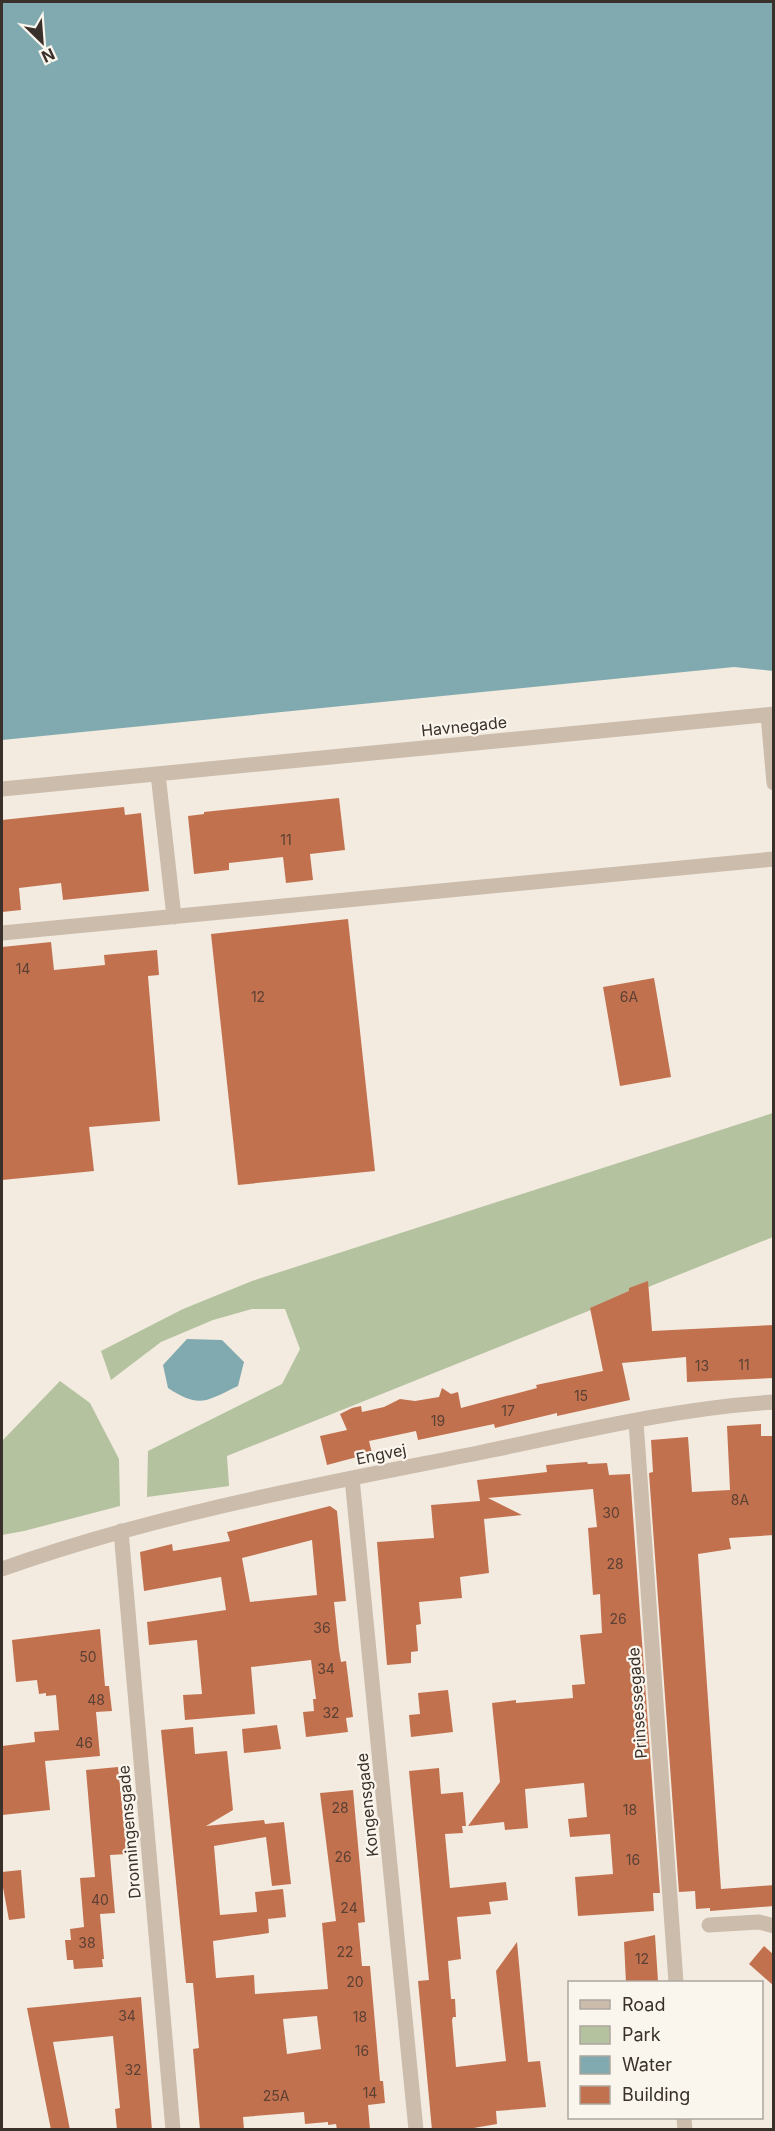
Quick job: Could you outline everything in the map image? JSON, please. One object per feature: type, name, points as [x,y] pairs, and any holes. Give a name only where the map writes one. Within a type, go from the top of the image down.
[{"type":"street","name":"Havnegade","points":[[2,789],[771,714]]},
{"type":"street","points":[[771,714],[774,783]]},
{"type":"street","points":[[158,774],[174,917]]},
{"type":"street","points":[[2,933],[774,859]]},
{"type":"street","name":"Engvej","points":[[2,1569],[64,1547],[121,1531],[352,1478],[636,1422],[739,1404],[774,1402]]},
{"type":"street","name":"Prinsessegade","points":[[636,1422],[676,1981]]},
{"type":"street","name":"Kongensgade","points":[[352,1478],[416,2130]]},
{"type":"street","name":"Dronningensgade","points":[[121,1531],[173,2130]]},
{"type":"street","points":[[709,1925],[759,1922],[774,1926]]},
{"type":"green space","points":[[773,1113],[773,1237],[227,1456],[229,1486],[147,1497],[148,1451],[282,1384],[300,1349],[285,1309],[252,1309],[213,1320],[161,1342],[111,1380],[101,1351],[183,1309],[252,1281]]},
{"type":"green space","points":[[60,1381],[90,1403],[119,1459],[120,1506],[2,1535],[2,1441]]},
{"type":"water","points":[[2,2],[773,2],[773,671],[734,667],[2,740]]},
{"type":"water","points":[[187,1339],[222,1340],[244,1362],[238,1386],[210,1399],[196,1401],[168,1388],[163,1365]]},
{"type":"building","points":[[339,798],[345,850],[310,854],[313,880],[286,883],[283,857],[229,863],[229,870],[194,874],[188,816],[204,814],[204,812]]},
{"type":"building","points":[[124,807],[125,815],[141,813],[149,891],[63,900],[61,883],[19,888],[21,910],[2,912],[2,820]]},
{"type":"building","points":[[348,919],[375,1171],[238,1185],[211,934]]},
{"type":"building","points":[[51,942],[54,970],[105,965],[104,955],[157,950],[159,975],[148,976],[160,1121],[89,1127],[94,1171],[2,1180],[2,947]]},
{"type":"building","points":[[654,978],[671,1077],[620,1086],[603,987]]},
{"type":"building","points":[[648,1281],[652,1331],[774,1325],[774,1378],[687,1382],[686,1357],[622,1363],[630,1400],[557,1416],[557,1413],[495,1428],[494,1424],[418,1440],[416,1431],[369,1441],[372,1453],[327,1465],[320,1436],[347,1430],[340,1414],[352,1408],[361,1406],[362,1412],[384,1407],[400,1399],[415,1401],[439,1397],[442,1388],[451,1394],[458,1392],[461,1408],[537,1388],[536,1385],[603,1371],[590,1308]]},
{"type":"building","points":[[761,1424],[761,1436],[774,1436],[774,1535],[729,1538],[731,1549],[698,1554],[721,1889],[774,1885],[774,1906],[710,1911],[710,1908],[696,1909],[695,1891],[679,1892],[649,1473],[653,1472],[651,1440],[688,1437],[692,1492],[730,1490],[727,1426]]},
{"type":"building","points":[[587,1462],[588,1464],[607,1463],[609,1475],[630,1474],[660,1893],[653,1893],[654,1911],[578,1916],[575,1877],[613,1874],[610,1834],[570,1837],[568,1819],[587,1817],[584,1783],[525,1789],[528,1828],[505,1830],[504,1822],[468,1826],[500,1782],[492,1703],[573,1698],[572,1685],[585,1684],[580,1635],[602,1633],[600,1594],[593,1595],[588,1528],[597,1527],[593,1489],[488,1498],[522,1515],[484,1519],[489,1573],[460,1577],[462,1598],[419,1602],[421,1624],[416,1625],[418,1651],[411,1652],[411,1663],[387,1665],[377,1542],[434,1538],[431,1505],[480,1501],[477,1480],[547,1472],[546,1465]]},
{"type":"building","points":[[330,1506],[337,1511],[346,1601],[334,1602],[339,1650],[341,1662],[346,1661],[353,1717],[346,1718],[348,1732],[306,1737],[303,1712],[314,1711],[313,1699],[316,1699],[311,1660],[251,1667],[255,1714],[185,1720],[183,1695],[202,1694],[197,1640],[149,1645],[147,1622],[226,1610],[221,1577],[144,1591],[140,1552],[172,1544],[173,1551],[230,1541],[227,1532]],"holes":[[[312,1540],[317,1595],[250,1602],[242,1558]]]},
{"type":"building","points":[[100,1629],[105,1686],[109,1686],[112,1711],[96,1712],[100,1756],[45,1761],[50,1810],[2,1815],[2,1746],[35,1742],[34,1732],[59,1730],[56,1695],[39,1694],[37,1680],[16,1682],[12,1640]]},
{"type":"building","points":[[448,1690],[453,1732],[411,1737],[409,1715],[420,1714],[418,1693]]},
{"type":"building","points":[[277,1725],[281,1749],[244,1753],[242,1729]]},
{"type":"building","points":[[193,1727],[195,1754],[227,1751],[233,1810],[206,1826],[264,1820],[265,1824],[284,1822],[291,1884],[272,1886],[266,1837],[214,1846],[220,1915],[257,1912],[255,1892],[283,1889],[286,1917],[268,1919],[269,1933],[213,1941],[216,1978],[254,1975],[255,1994],[328,1989],[322,1923],[336,1921],[320,1793],[353,1790],[365,1922],[358,1923],[362,1966],[370,1966],[380,2081],[383,2081],[385,2103],[368,2105],[370,2130],[337,2130],[336,2124],[328,2125],[328,2122],[305,2124],[304,2112],[243,2117],[244,2130],[200,2130],[193,2049],[199,2048],[193,1983],[186,1983],[161,1730]],"holes":[[[317,2016],[321,2049],[287,2054],[283,2019]]]},
{"type":"building","points":[[118,1767],[127,1854],[110,1855],[115,1913],[100,1914],[103,1967],[74,1969],[73,1960],[67,1960],[65,1940],[71,1940],[70,1929],[84,1927],[80,1878],[95,1877],[86,1770]]},
{"type":"building","points":[[439,1768],[441,1794],[463,1792],[466,1826],[462,1826],[463,1833],[445,1834],[450,1888],[506,1882],[508,1900],[489,1902],[491,1914],[457,1917],[461,1959],[448,1961],[451,1999],[455,1999],[456,2017],[452,2020],[456,2067],[506,2061],[496,1971],[517,1942],[528,2062],[540,2061],[546,2107],[496,2111],[497,2124],[462,2130],[432,2130],[418,1981],[429,1980],[409,1771]]},
{"type":"building","points":[[21,1870],[25,1918],[9,1920],[2,1872]]},
{"type":"building","points":[[655,1935],[658,1981],[626,1981],[624,1942]]},
{"type":"building","points":[[764,1946],[774,1955],[774,1986],[749,1964]]},
{"type":"building","points":[[141,1997],[152,2130],[117,2130],[115,2109],[120,2108],[113,2036],[53,2042],[70,2130],[51,2130],[27,2008]]}]
